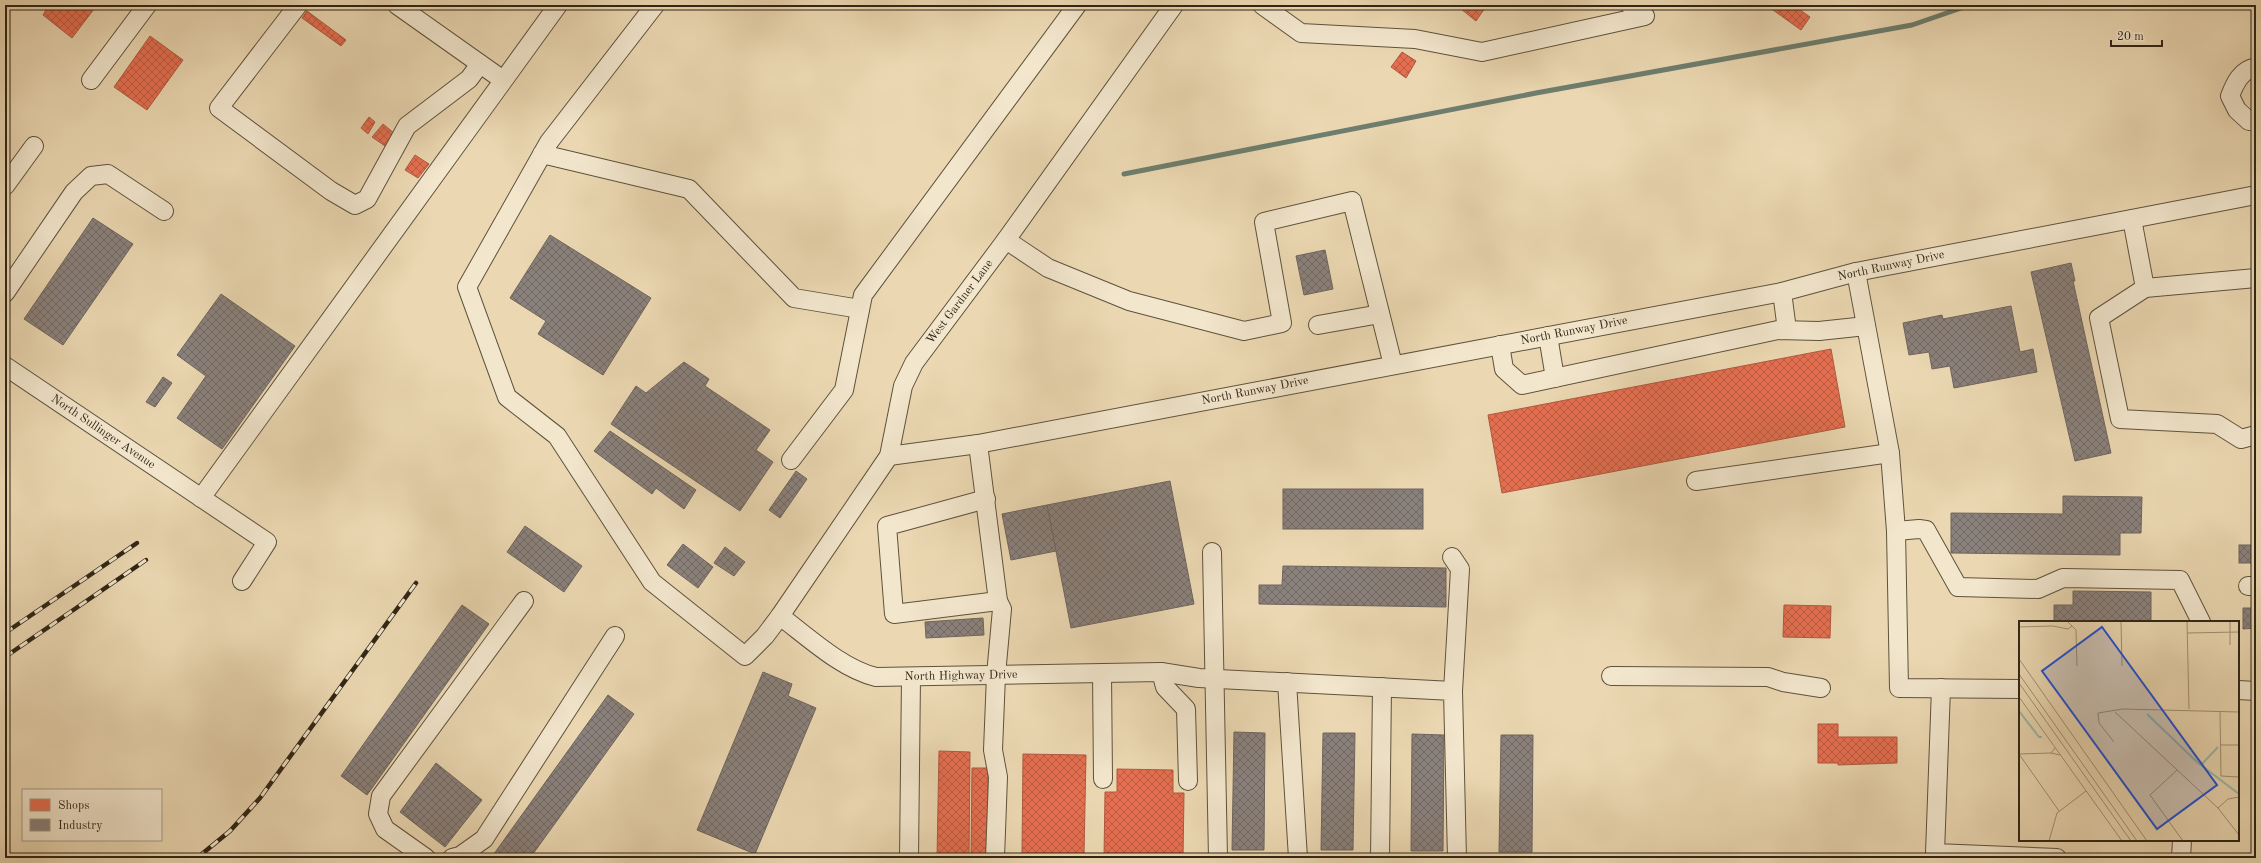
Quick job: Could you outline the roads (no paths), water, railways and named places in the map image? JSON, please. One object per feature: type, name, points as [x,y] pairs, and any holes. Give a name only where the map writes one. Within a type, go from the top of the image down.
[{"type":"street","points":[[91,80],[147,5]]},
{"type":"street","points":[[298,5],[219,108],[331,191],[355,205],[367,199],[408,126],[469,79],[480,64]]},
{"type":"street","points":[[397,5],[503,80]]},
{"type":"street","points":[[201,498],[558,5]]},
{"type":"street","points":[[655,5],[548,142],[542,154],[688,190],[794,298],[860,309]]},
{"type":"street","points":[[791,460],[844,390],[863,295],[1077,5]]},
{"type":"street","name":"West Gardner Lane","points":[[542,154],[467,287],[507,397],[557,436],[652,582],[745,656],[765,636],[780,616],[889,456],[903,386],[914,363],[1006,240],[1174,5]]},
{"type":"street","points":[[1262,5],[1301,33],[1415,39],[1482,52],[1645,16],[1630,5]]},
{"type":"street","points":[[2256,67],[2251,68],[2237,80],[2230,96],[2237,110],[2249,121],[2256,119]]},
{"type":"street","points":[[5,186],[34,146]]},
{"type":"street","points":[[5,293],[74,192],[91,176],[108,174],[164,211]]},
{"type":"street","name":"North Runway Drive","points":[[889,456],[978,444],[1782,292],[1856,272],[2256,195]]},
{"type":"street","points":[[1006,240],[1048,268],[1116,296],[1244,331],[1282,323],[1264,222],[1352,202],[1393,365]]},
{"type":"street","points":[[2132,219],[2145,288]]},
{"type":"street","points":[[1856,272],[1890,453],[1896,531],[1899,688],[2019,689]]},
{"type":"street","points":[[2256,278],[2145,288],[2099,318],[2120,419],[2217,424],[2241,440],[2256,435]]},
{"type":"street","points":[[1782,292],[1787,330]]},
{"type":"street","points":[[1318,325],[1380,314]]},
{"type":"street","points":[[1500,345],[1504,369],[1522,385],[1778,330],[1819,331],[1866,326]]},
{"type":"street","points":[[1548,336],[1555,378]]},
{"type":"street","name":"North Sullinger Avenue","points":[[5,366],[267,542],[242,581]]},
{"type":"street","points":[[978,444],[998,601],[1002,609],[996,675],[993,750],[998,777],[995,858]]},
{"type":"street","points":[[1696,481],[1890,453]]},
{"type":"street","points":[[985,493],[887,526],[894,614],[998,601]]},
{"type":"street","points":[[1896,531],[1919,529],[1926,530],[1958,587],[2038,589],[2063,578],[2180,580],[2200,621]]},
{"type":"street","points":[[1212,552],[1213,678],[1218,858]]},
{"type":"street","points":[[1452,557],[1460,569],[1453,691],[1457,858]]},
{"type":"street","points":[[426,858],[385,829],[378,814],[381,796],[524,601]]},
{"type":"street","name":"North Highway Drive","points":[[780,616],[860,673],[876,677],[1161,672],[1199,678],[1453,691]]},
{"type":"street","points":[[452,858],[460,856],[484,839],[616,636]]},
{"type":"street","points":[[1161,672],[1165,686],[1186,709],[1188,781]]},
{"type":"street","points":[[1102,673],[1103,779]]},
{"type":"street","points":[[1611,676],[1768,677],[1783,682],[1821,688]]},
{"type":"street","points":[[909,858],[911,677]]},
{"type":"street","points":[[1288,682],[1298,858],[1306,858]]},
{"type":"street","points":[[1380,858],[1382,687]]},
{"type":"street","points":[[1941,688],[1936,853],[2057,858]]},
{"type":"street","points":[[2239,690],[2256,691]]},
{"type":"street","points":[[2180,858],[2182,841]]},
{"type":"waterway","points":[[1124,174],[1536,93],[1912,25],[1970,5]]},
{"type":"railway","points":[[5,633],[137,543]]},
{"type":"railway","points":[[5,657],[146,560]]},
{"type":"railway","points":[[197,858],[230,831],[260,798],[416,583]]}]
